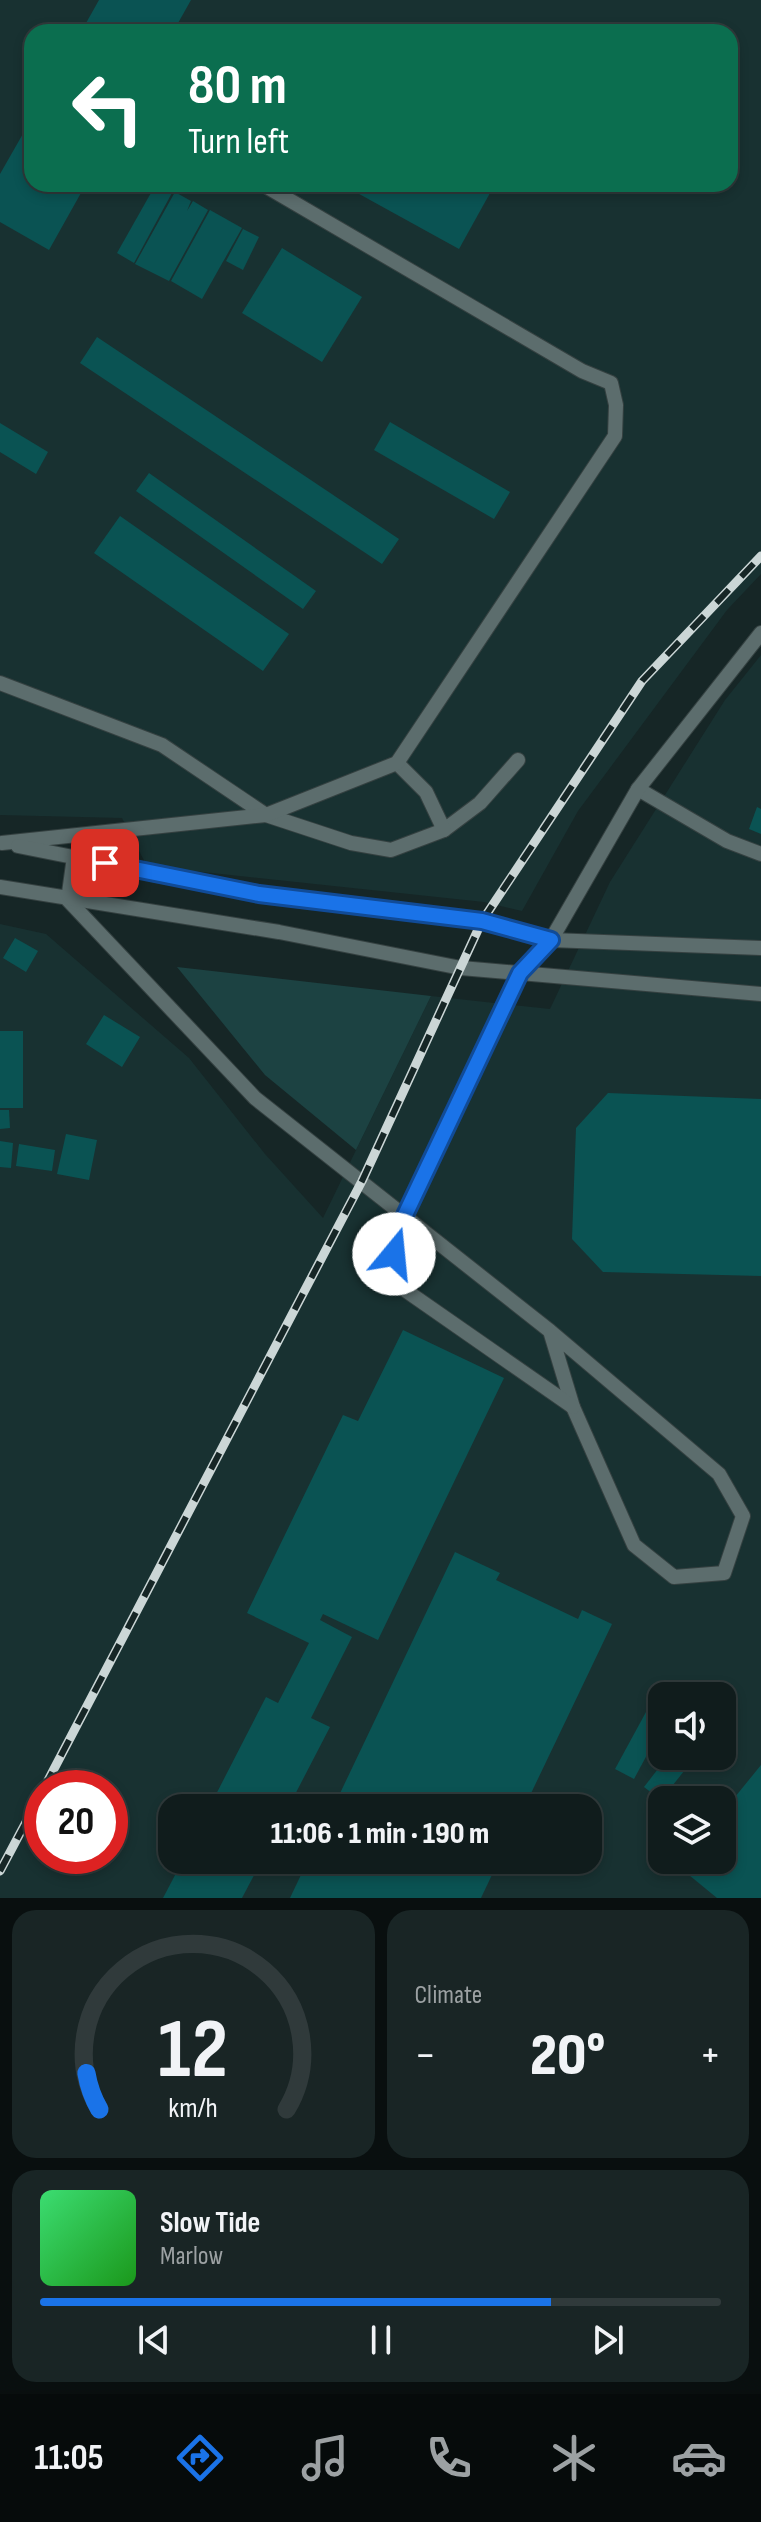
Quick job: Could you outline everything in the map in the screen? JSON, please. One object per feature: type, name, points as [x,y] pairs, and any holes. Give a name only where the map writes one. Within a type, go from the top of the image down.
[{"type":"lane","points":[[1,843],[266,815],[397,763],[615,436],[616,405],[611,383],[582,371],[276,192]]},
{"type":"lane","points":[[573,1407],[405,1290],[394,1254],[405,1215],[520,973],[551,940],[638,789],[761,633]]},
{"type":"lane","points":[[0,683],[162,745],[266,815],[351,843],[391,850],[444,830],[480,803],[518,760]]},
{"type":"lane","points":[[397,763],[426,792],[444,830]]},
{"type":"lane","points":[[638,789],[727,841],[761,854]]},
{"type":"lane","points":[[1,843],[259,894],[482,921],[551,940],[761,948]]},
{"type":"lane","points":[[68,900],[74,857]]},
{"type":"lane","points":[[0,887],[279,932],[461,968],[761,994]]},
{"type":"lane","points":[[68,900],[255,1098],[550,1331],[719,1474],[743,1516],[724,1573],[674,1577],[634,1545],[573,1407],[550,1331]]},
{"type":"shaded area","points":[[0,0],[761,0],[761,574],[727,610],[578,811],[522,911],[484,902],[147,866],[122,818],[0,815]]},
{"type":"shaded area","points":[[761,655],[761,1898],[0,1898],[0,924],[46,934],[189,1058],[265,1154],[323,1218],[431,996],[550,1009],[610,882],[725,700]]},
{"type":"shaded area","points":[[177,967],[431,996],[356,1150],[265,1075]]},
{"type":"building","points":[[99,0],[191,0],[178,24],[86,24]]},
{"type":"building","points":[[24,132],[24,192],[82,192],[49,250],[0,222],[0,174]]},
{"type":"building","points":[[151,192],[172,192],[134,263],[117,253]]},
{"type":"building","points":[[175,192],[191,201],[187,211],[193,201],[208,210],[169,281],[135,264]]},
{"type":"building","points":[[356,192],[491,192],[459,249]]},
{"type":"building","points":[[210,210],[242,228],[202,299],[171,281]]},
{"type":"building","points":[[243,229],[259,237],[243,270],[226,261]]},
{"type":"building","points":[[282,248],[362,297],[322,362],[242,313]]},
{"type":"building","points":[[97,337],[399,539],[382,564],[80,363]]},
{"type":"building","points":[[390,422],[510,492],[494,519],[374,450]]},
{"type":"building","points":[[0,423],[48,452],[36,474],[0,452]]},
{"type":"building","points":[[149,473],[316,591],[303,609],[136,491]]},
{"type":"building","points":[[120,516],[289,634],[263,671],[94,553]]},
{"type":"building","points":[[757,807],[761,809],[761,834],[749,829]]},
{"type":"building","points":[[15,938],[38,951],[26,972],[3,958]]},
{"type":"building","points":[[104,1015],[140,1037],[122,1067],[86,1044]]},
{"type":"building","points":[[0,1031],[23,1031],[23,1108],[0,1108]]},
{"type":"building","points":[[608,1093],[761,1099],[761,1276],[603,1272],[572,1239],[576,1128]]},
{"type":"building","points":[[0,1110],[9,1110],[10,1128],[0,1129]]},
{"type":"building","points":[[66,1134],[97,1140],[89,1180],[57,1174]]},
{"type":"building","points":[[0,1141],[13,1143],[11,1168],[0,1167]]},
{"type":"building","points":[[19,1144],[55,1150],[52,1171],[16,1166]]},
{"type":"building","points":[[403,1330],[504,1378],[378,1640],[323,1614],[320,1620],[352,1637],[311,1718],[330,1727],[295,1794],[216,1794],[266,1697],[278,1703],[309,1643],[247,1613],[343,1415],[358,1421]]},
{"type":"building","points":[[455,1552],[500,1573],[496,1580],[578,1619],[582,1610],[612,1624],[531,1794],[340,1794]]},
{"type":"building","points":[[648,1708],[648,1753],[634,1779],[615,1769]]},
{"type":"building","points":[[761,1765],[761,1898],[717,1898],[688,1874],[736,1874],[736,1796]]},
{"type":"building","points":[[657,1770],[685,1770],[672,1786],[648,1786],[648,1790],[644,1787]]},
{"type":"building","points":[[176,1874],[255,1874],[242,1898],[163,1898]]},
{"type":"building","points":[[301,1874],[492,1874],[481,1898],[290,1898]]},
{"type":"railway","points":[[53,1770],[362,1181],[482,921],[642,681],[761,556]]},
{"type":"railway","points":[[0,1871],[24,1826]]},
{"type":"route","points":[[105,863],[259,894],[482,921],[551,940],[520,973],[405,1215],[394,1254]]}]
